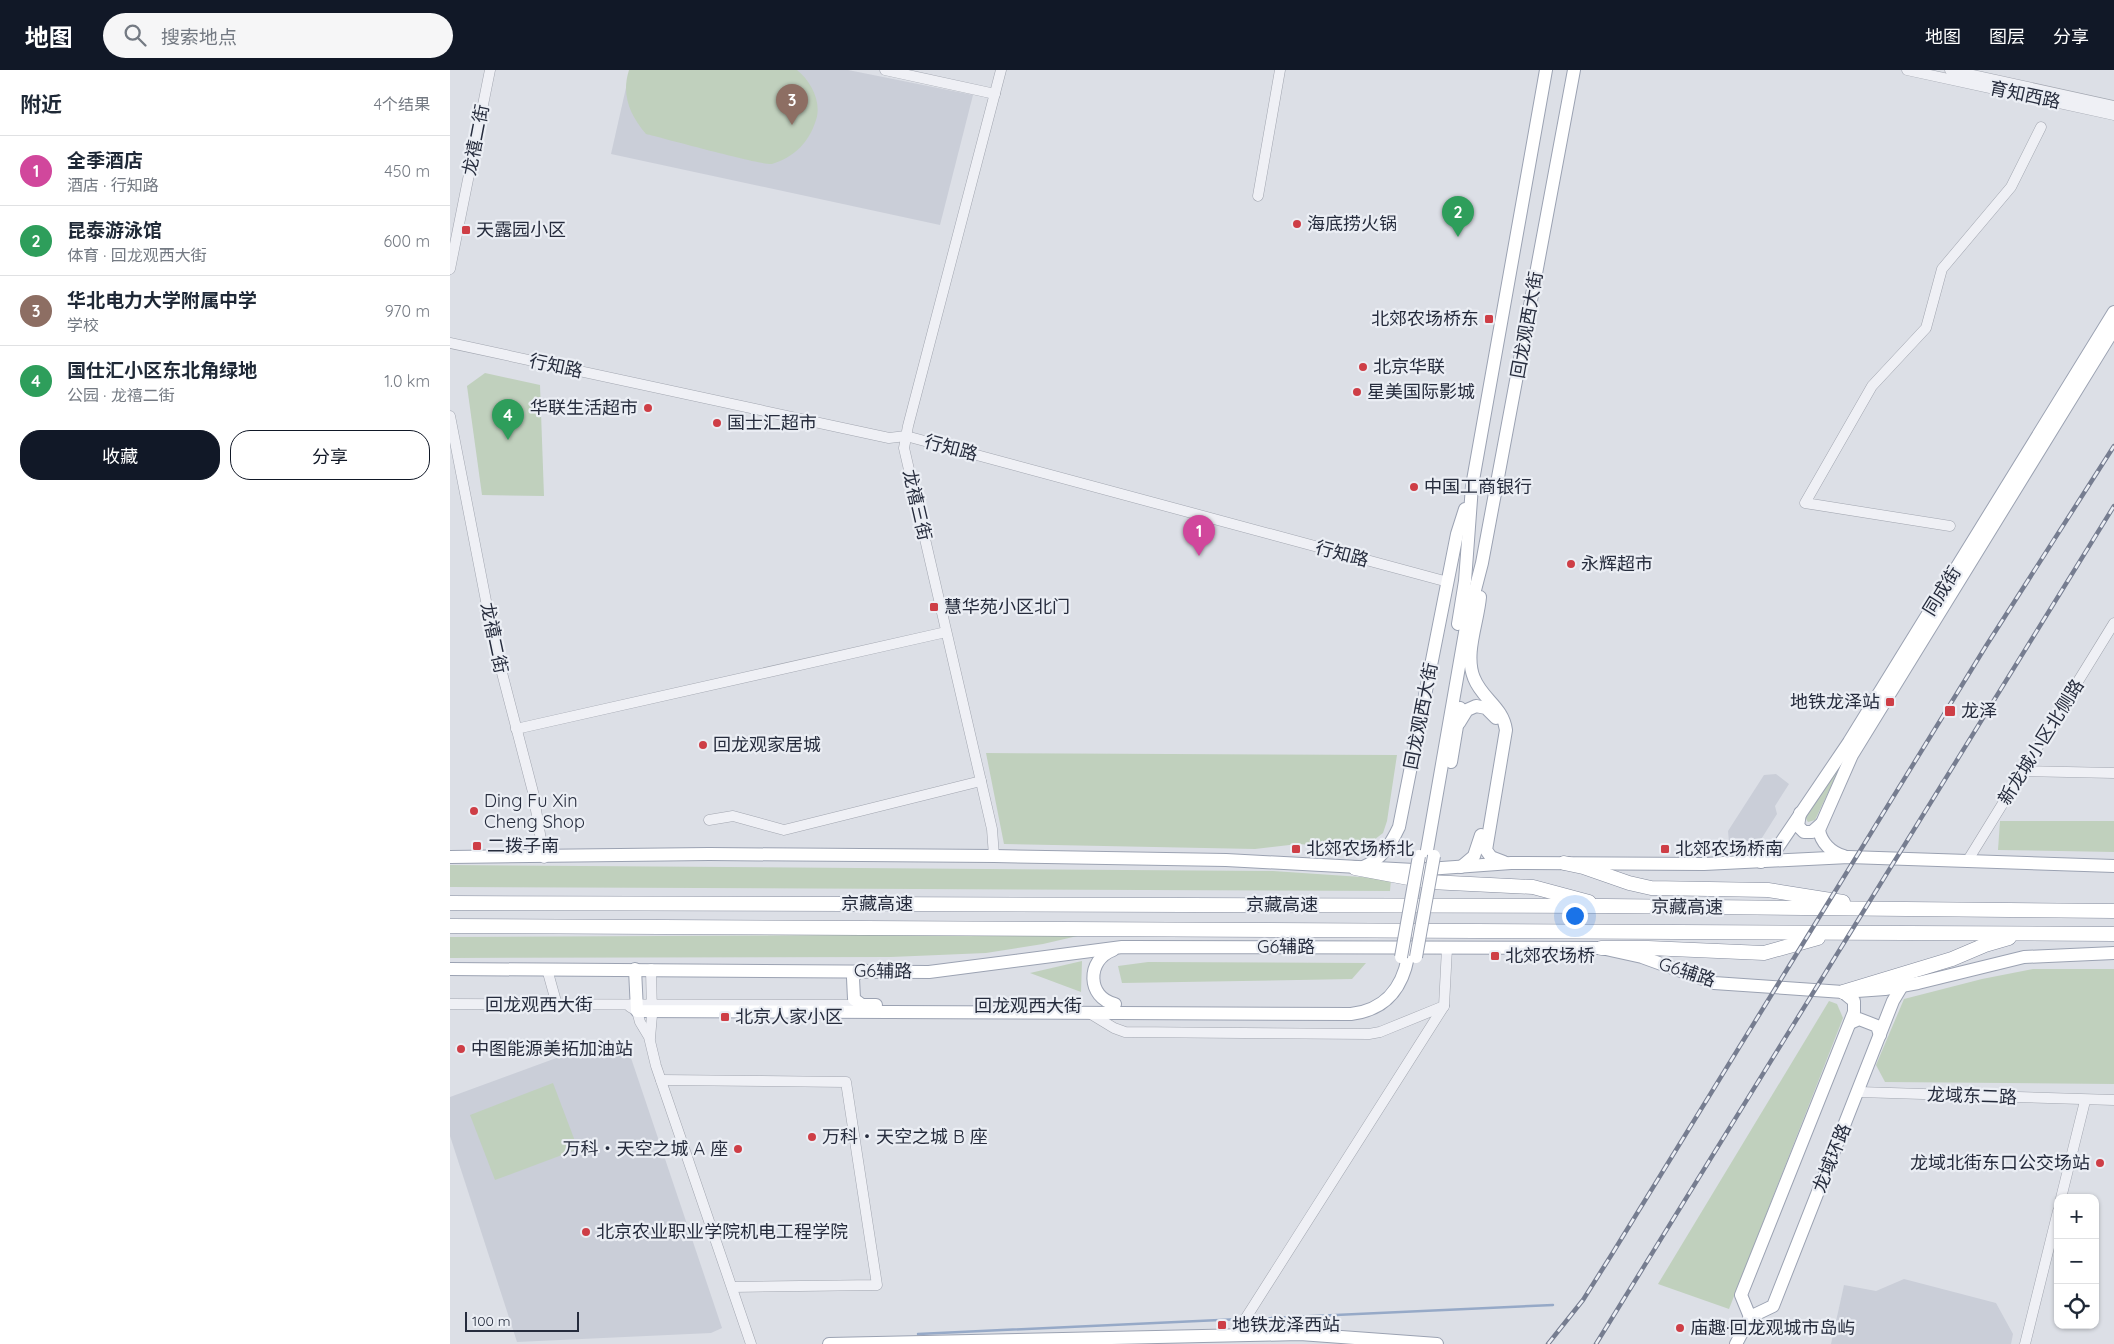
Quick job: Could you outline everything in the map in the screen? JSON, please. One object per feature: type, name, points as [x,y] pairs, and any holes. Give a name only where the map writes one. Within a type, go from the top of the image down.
[{"type":"highway","points":[[1564,863],[1584,867],[1629,883],[1651,888],[1768,890],[1888,910]]},
{"type":"highway","points":[[1355,868],[1430,882],[1533,887],[1606,906]]},
{"type":"highway","name":"京藏高速","points":[[450,903],[1606,906],[2114,911]]},
{"type":"highway","name":"京藏高速","points":[[450,926],[2114,934]]},
{"type":"highway","points":[[1843,992],[1952,959],[1985,945],[2025,933]]},
{"type":"highway","points":[[1601,948],[1764,953],[1836,934]]},
{"type":"main road","name":"回龙观西大街","points":[[1426,856],[1465,580],[1472,486],[1546,70]]},
{"type":"main road","name":"回龙观西大街","points":[[1426,856],[1458,725],[1469,634],[1574,70]]},
{"type":"main road","name":"同成街","points":[[1761,862],[1778,847],[1849,742],[2114,312]]},
{"type":"main road","name":"同成街","points":[[1821,824],[1860,740],[2114,329]]},
{"type":"main road","name":"回龙观西大街","points":[[1355,868],[1368,865],[1378,859],[1391,842],[1399,827],[1457,534],[1472,486]]},
{"type":"main road","points":[[1482,563],[1471,667],[1472,675],[1481,691],[1503,716],[1506,730],[1486,850],[1496,860],[1511,863]]},
{"type":"main road","name":"回龙观西大街","points":[[1426,856],[1467,621],[1479,579]]},
{"type":"main road","points":[[1456,868],[1468,864],[1479,846],[1500,732],[1498,722],[1493,714],[1478,706],[1467,710],[1458,725]]},
{"type":"main road","points":[[1801,811],[1797,822],[1800,830],[1812,832],[1821,824]]},
{"type":"main road","points":[[1821,824],[1820,836],[1826,844],[1840,855],[1849,857]]},
{"type":"main road","points":[[450,858],[709,854],[994,856],[1226,860],[1355,868],[1456,868],[1511,863],[1704,864],[1849,857],[2114,866]]},
{"type":"main road","points":[[1408,957],[1426,856]]},
{"type":"main road","points":[[1121,1004],[1109,996],[1102,988],[1100,978],[1107,959],[1116,950],[1122,948]]},
{"type":"main road","name":"G6辅路","points":[[450,969],[864,970],[929,972],[1122,948],[1601,948],[1642,957],[1714,983],[1843,992],[1902,986],[2024,957],[2114,953]]},
{"type":"main road","name":"回龙观西大街","points":[[866,1005],[1084,1007],[1121,1004],[1357,1006],[1372,1002],[1384,993],[1408,957]]},
{"type":"main road","name":"回龙观西大街","points":[[634,1007],[1091,1014],[1124,1012],[1360,1013],[1380,1006],[1390,998],[1402,979],[1408,957]]},
{"type":"main road","points":[[634,1007],[635,969]]},
{"type":"main road","points":[[864,970],[856,974],[852,985],[854,998],[866,1005]]},
{"type":"main road","name":"龙域环路","points":[[1843,992],[1850,996],[1855,1003],[1850,1022],[1741,1295],[1750,1317],[1773,1306],[1859,1092],[1894,998],[1902,986]]},
{"type":"main road","points":[[1850,1022],[1859,1019],[1877,1026],[1880,1035]]},
{"type":"main road","points":[[1736,1344],[1750,1317]]},
{"type":"main road","points":[[829,1344],[1300,1334],[1437,1344]]},
{"type":"street","name":"龙禧二街","points":[[450,270],[490,70]]},
{"type":"street","points":[[885,70],[995,94]]},
{"type":"street","name":"龙禧三街","points":[[994,856],[994,835],[905,453],[906,436],[1001,70]]},
{"type":"street","points":[[1258,196],[1280,70]]},
{"type":"street","name":"育知西路","points":[[1908,70],[2114,115]]},
{"type":"street","name":"育知西路","points":[[1950,70],[2114,106]]},
{"type":"street","points":[[1950,526],[1805,503],[1872,386],[1926,328],[1942,269],[2011,187],[2041,127]]},
{"type":"street","name":"行知路","points":[[450,343],[889,438],[906,436],[1448,582]]},
{"type":"street","name":"龙禧二街","points":[[450,416],[494,642],[533,792],[544,858]]},
{"type":"street","name":"新龙城小区北侧路","points":[[1968,860],[2114,623]]},
{"type":"street","points":[[516,729],[946,632]]},
{"type":"street","points":[[2022,771],[2114,773]]},
{"type":"street","points":[[709,820],[733,816],[784,830],[981,782]]},
{"type":"street","points":[[1235,1335],[1444,1006],[1447,948]]},
{"type":"street","points":[[547,969],[557,1005]]},
{"type":"street","points":[[650,1041],[652,1007],[651,969]]},
{"type":"street","name":"回龙观西大街","points":[[450,1004],[634,1007]]},
{"type":"street","name":"回龙观西大街","points":[[652,1007],[866,1005]]},
{"type":"street","name":"回龙观西大街","points":[[1091,1014],[1114,1028],[1125,1032],[1369,1034],[1380,1032],[1444,1006]]},
{"type":"street","points":[[634,1007],[650,1041],[661,1080],[751,1344]]},
{"type":"street","points":[[661,1080],[846,1082],[877,1285],[732,1287]]},
{"type":"street","name":"龙域东二路","points":[[1859,1092],[2114,1100]]},
{"type":"street","points":[[2062,1194],[2084,1100]]},
{"type":"street","points":[[2025,1344],[2054,1227]]},
{"type":"shaded area","points":[[630,70],[848,70],[973,95],[940,225],[611,154]]},
{"type":"shaded area","points":[[1776,774],[1789,784],[1775,806],[1777,814],[1760,841],[1729,842],[1728,831],[1764,775]]},
{"type":"shaded area","name":"北京农业职业学院机电工程学院","points":[[578,1050],[629,1052],[722,1328],[711,1333],[517,1342],[450,1136],[450,1097]]},
{"type":"shaded area","points":[[1904,1279],[1996,1303],[2013,1334],[2011,1344],[1831,1344],[1844,1285],[1876,1291]]},
{"type":"green space","points":[[629,70],[797,70],[807,80],[814,92],[818,106],[816,120],[800,148],[788,157],[772,164],[646,134],[635,120],[628,104],[626,88]]},
{"type":"green space","points":[[485,373],[540,385],[544,496],[482,495],[467,386]]},
{"type":"green space","points":[[986,753],[1397,755],[1387,821],[1383,833],[1370,843],[1356,848],[1298,844],[1255,849],[1004,844]]},
{"type":"green space","points":[[1847,753],[1815,820],[1808,822],[1805,817]]},
{"type":"green space","points":[[2000,821],[2114,821],[2114,852],[1998,850]]},
{"type":"green space","points":[[450,865],[1273,871],[1391,879],[1390,891],[450,887]]},
{"type":"green space","points":[[1086,934],[1043,944],[986,953],[891,957],[450,958],[450,937]]},
{"type":"green space","points":[[1082,961],[1081,992],[1030,973]]},
{"type":"green space","points":[[1148,962],[1366,963],[1352,979],[1122,983],[1118,966]]},
{"type":"green space","points":[[2033,969],[2114,969],[2114,1084],[1885,1082],[1876,1065],[1904,999],[1982,979]]},
{"type":"green space","points":[[1829,1001],[1837,1004],[1843,1018],[1729,1309],[1658,1284]]},
{"type":"green space","points":[[553,1083],[578,1149],[495,1180],[470,1115]]},
{"type":"waterway","points":[[1249,1319],[1553,1305]]},
{"type":"waterway","points":[[918,1334],[1241,1319]]},
{"type":"railway","points":[[1548,1344],[1583,1300],[1612,1254],[1986,646],[2114,446]]},
{"type":"railway","points":[[1596,1344],[2114,506]]},
{"type":"place","name":"华北电力大学附属中学","points":[[792,125]]},
{"type":"place","name":"海底捞火锅","points":[[1297,224]]},
{"type":"place","name":"天露园小区","points":[[466,230]]},
{"type":"place","name":"昆泰游泳馆","points":[[1458,237]]},
{"type":"place","name":"北郊农场桥东","points":[[1489,319]]},
{"type":"place","name":"北京华联","points":[[1363,367]]},
{"type":"place","name":"星美国际影城","points":[[1357,392]]},
{"type":"place","name":"华联生活超市","points":[[648,408]]},
{"type":"place","name":"国士汇超市","points":[[717,423]]},
{"type":"place","name":"国仕汇小区东北角绿地","points":[[508,440]]},
{"type":"place","name":"中国工商银行","points":[[1414,487]]},
{"type":"place","name":"全季酒店","points":[[1199,556]]},
{"type":"place","name":"永辉超市","points":[[1571,564]]},
{"type":"place","name":"慧华苑小区北门","points":[[934,607]]},
{"type":"place","name":"地铁龙泽站","points":[[1890,702]]},
{"type":"place","name":"龙泽","points":[[1950,711]]},
{"type":"place","name":"回龙观家居城","points":[[703,745]]},
{"type":"place","name":"Ding Fu Xin Cheng Shop","points":[[474,811]]},
{"type":"place","name":"二拨子南","points":[[477,846]]},
{"type":"place","name":"北郊农场桥北","points":[[1296,849]]},
{"type":"place","name":"北郊农场桥南","points":[[1665,849]]},
{"type":"place","name":"北郊农场桥","points":[[1495,956]]},
{"type":"place","name":"北京人家小区","points":[[725,1017]]},
{"type":"place","name":"中图能源美拓加油站","points":[[461,1049]]},
{"type":"place","name":"万科・天空之城 B 座","points":[[812,1137]]},
{"type":"place","name":"万科・天空之城 A 座","points":[[738,1149]]},
{"type":"place","name":"龙域北街东口公交场站","points":[[2100,1163]]},
{"type":"place","name":"北京农业职业学院机电工程学院","points":[[586,1232]]},
{"type":"place","name":"地铁龙泽西站","points":[[1222,1325]]},
{"type":"place","name":"庙趣·回龙观城市岛屿","points":[[1680,1328]]}]
